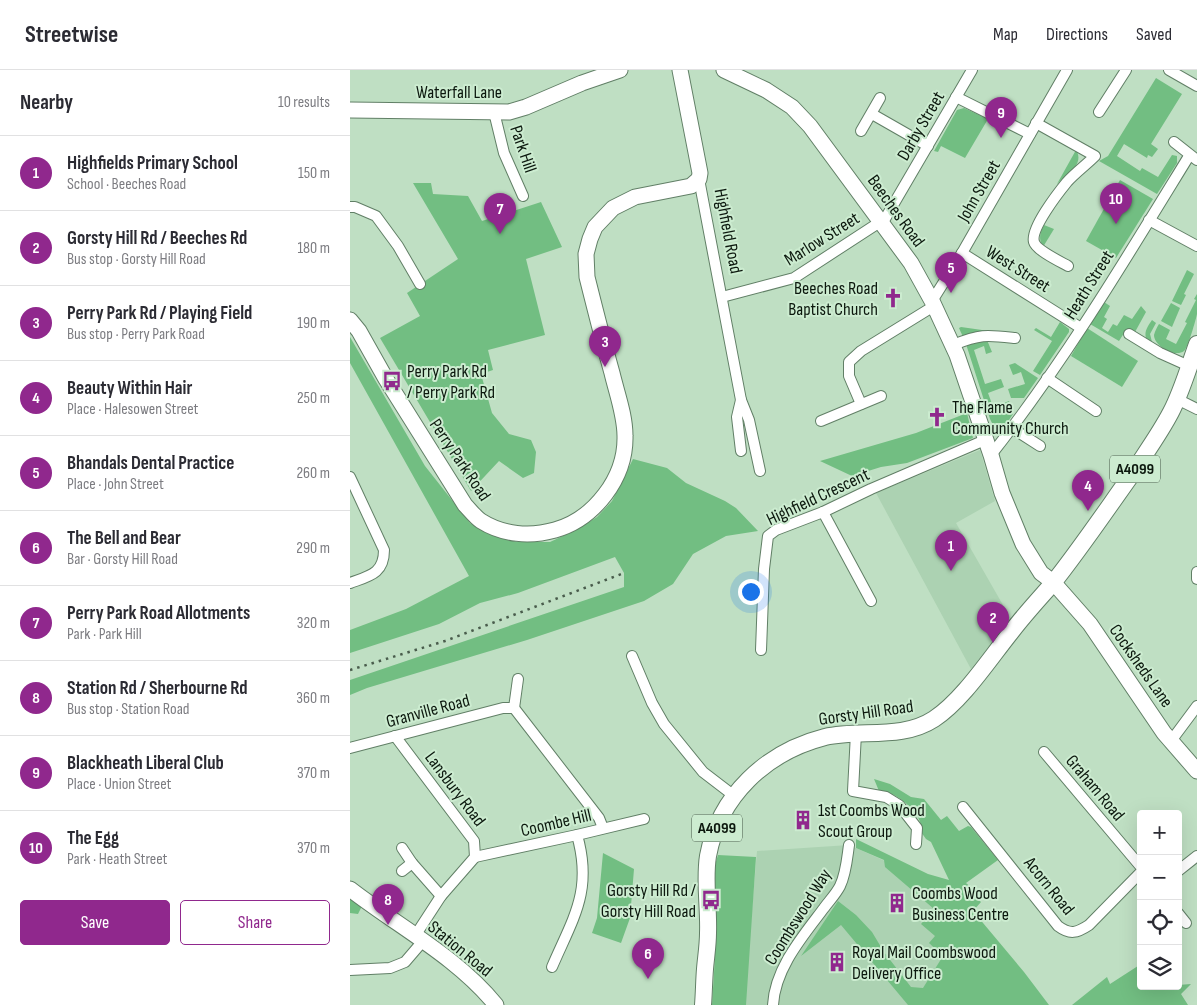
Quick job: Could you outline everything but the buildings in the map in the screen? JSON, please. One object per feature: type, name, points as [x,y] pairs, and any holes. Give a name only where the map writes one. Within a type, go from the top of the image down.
[{"type":"main road","name":"A4099","points":[[1053,582],[1110,505],[1158,435],[1177,399],[1197,344]]},
{"type":"main road","name":"Gorsty Hill Road","points":[[703,1005],[708,934],[708,861],[717,828],[733,795],[753,774],[768,762],[788,751],[823,738],[856,733],[908,731],[924,726],[937,718],[956,700],[1053,582]]},
{"type":"street","name":"Waterfall Lane","points":[[350,110],[509,112],[620,70]]},
{"type":"street","name":"Highfield Road","points":[[680,70],[742,400]]},
{"type":"street","name":"Beeches Road","points":[[724,70],[766,90],[792,107],[810,126],[910,262],[933,303],[953,345],[991,455],[1002,493],[1023,544],[1041,573],[1053,582]]},
{"type":"street","name":"Darby Street","points":[[881,223],[972,70]]},
{"type":"street","name":"John Street","points":[[933,303],[1066,70]]},
{"type":"street","points":[[1099,112],[1126,70]]},
{"type":"street","points":[[1170,70],[1197,86]]},
{"type":"street","points":[[956,97],[1030,134]]},
{"type":"street","points":[[861,131],[880,98]]},
{"type":"street","name":"Park Hill","points":[[494,112],[504,153],[523,196]]},
{"type":"street","points":[[872,114],[928,146]]},
{"type":"street","points":[[1036,123],[1095,156],[1068,182],[1042,219],[1034,236],[1034,242],[1038,248],[1068,266]]},
{"type":"street","points":[[1174,142],[1193,158]]},
{"type":"street","name":"Heath Street","points":[[991,455],[1012,428],[1081,328],[1149,220],[1193,158]]},
{"type":"street","name":"Perry Park Road","points":[[350,320],[359,331],[386,379],[465,505],[481,521],[498,529],[525,535],[542,534],[561,529],[587,513],[610,488],[620,466],[625,444],[623,417],[587,277],[586,254],[590,239],[595,227],[613,208],[635,197],[691,186],[699,179]]},
{"type":"street","points":[[350,207],[355,207],[376,216],[398,246],[420,284]]},
{"type":"street","points":[[1149,220],[1197,246]]},
{"type":"street","name":"Marlow Street","points":[[722,296],[794,278],[881,223]]},
{"type":"street","name":"West Street","points":[[962,253],[1081,328]]},
{"type":"street","points":[[861,404],[849,376],[849,362],[933,303]]},
{"type":"street","points":[[1129,334],[1160,353],[1189,366]]},
{"type":"street","points":[[953,345],[973,337],[988,335],[1015,338]]},
{"type":"street","points":[[1046,378],[1096,411]]},
{"type":"street","points":[[821,421],[881,396]]},
{"type":"street","points":[[1177,399],[1197,409]]},
{"type":"street","points":[[742,400],[737,417],[742,451]]},
{"type":"street","points":[[742,400],[749,420],[760,471]]},
{"type":"street","points":[[1012,428],[1040,446]]},
{"type":"street","name":"Highfield Crescent","points":[[762,650],[764,569],[768,536],[776,530],[823,512],[871,489],[985,440]]},
{"type":"street","points":[[350,477],[384,550],[384,559],[381,567],[372,575],[350,583]]},
{"type":"street","points":[[823,512],[870,601]]},
{"type":"street","points":[[1197,572],[1197,579]]},
{"type":"street","name":"Cocksheds Lane","points":[[1053,582],[1090,624],[1171,741],[1197,771]]},
{"type":"street","points":[[632,656],[652,703],[664,724],[703,772],[733,795]]},
{"type":"street","points":[[518,679],[514,708],[600,818],[603,828]]},
{"type":"street","points":[[1171,741],[1197,706]]},
{"type":"street","name":"Granville Road","points":[[350,748],[503,708],[514,708]]},
{"type":"street","points":[[856,733],[853,791],[886,798],[899,805],[917,828],[916,844]]},
{"type":"street","name":"Lansbury Road","points":[[395,736],[474,841],[475,857]]},
{"type":"street","name":"Graham Road","points":[[1044,752],[1137,863]]},
{"type":"street","name":"Acorn Road","points":[[963,807],[1058,926],[1065,931],[1072,933],[1080,931],[1089,925],[1137,876]]},
{"type":"street","name":"Coombe Hill","points":[[475,857],[577,836],[644,819]]},
{"type":"street","points":[[552,967],[579,906],[584,868],[582,851],[577,836]]},
{"type":"street","name":"Coombswood Way","points":[[773,1005],[777,983],[784,968],[809,929],[840,887],[849,845]]},
{"type":"street","points":[[402,848],[412,863],[441,896]]},
{"type":"street","points":[[1182,868],[1197,856]]},
{"type":"street","points":[[350,970],[390,968],[405,962],[441,896],[475,857]]},
{"type":"street","points":[[402,872],[412,863]]},
{"type":"street","name":"Station Road","points":[[350,889],[458,967],[496,1005]]},
{"type":"street","points":[[1182,918],[1186,923]]},
{"type":"shaded area","points":[[980,450],[995,501],[956,523],[1011,619],[971,669],[876,493]]},
{"type":"shaded area","points":[[849,845],[901,868],[938,889],[951,1005],[744,1005],[757,851]]},
{"type":"green space","points":[[1156,78],[1182,94],[1151,144],[1158,149],[1152,157],[1148,155],[1147,158],[1124,144],[1117,156],[1140,171],[1142,168],[1158,177],[1172,155],[1177,156],[1177,163],[1157,194],[1099,161],[1108,156]]},
{"type":"green space","points":[[964,108],[988,119],[965,158],[941,146],[938,152],[934,151],[957,110]]},
{"type":"green space","points":[[1076,150],[1078,155],[1077,165],[1057,184]]},
{"type":"green space","points":[[1120,180],[1153,199],[1116,258],[1086,241]]},
{"type":"green space","points":[[413,183],[431,183],[433,194],[468,196],[482,221],[541,202],[562,247],[526,259],[545,335],[488,350],[493,370],[481,374],[492,413],[509,434],[531,440],[536,452],[534,473],[523,478],[499,461],[471,491],[380,338],[420,316],[407,293],[458,259]]},
{"type":"green space","points":[[1044,225],[1054,229],[1043,247],[1040,236]]},
{"type":"green space","points":[[1187,270],[1194,274],[1181,305],[1172,301]]},
{"type":"green space","points":[[1197,294],[1197,314],[1186,349],[1176,353],[1161,347],[1154,335],[1159,324],[1170,330],[1166,339],[1176,344],[1187,323],[1185,322]]},
{"type":"green space","points":[[1104,302],[1110,306],[1104,317],[1107,319],[1102,328],[1108,332],[1113,324],[1117,326],[1124,315],[1132,319],[1141,306],[1146,312],[1135,332],[1126,330],[1119,341],[1090,324]]},
{"type":"green space","points":[[1171,303],[1180,308],[1172,327],[1161,321]]},
{"type":"green space","points":[[1152,320],[1156,323],[1150,334],[1152,342],[1146,338],[1146,333]]},
{"type":"green space","points":[[1060,322],[1069,329],[1069,332],[1040,375],[1033,371],[1052,341],[1034,330],[1036,328],[1051,337]]},
{"type":"green space","points":[[959,328],[989,331],[963,337]]},
{"type":"green space","points":[[1087,328],[1138,361],[1122,387],[1071,356]]},
{"type":"green space","points":[[350,337],[425,466],[470,523],[489,534],[517,542],[550,542],[578,529],[597,517],[612,501],[633,459],[667,468],[686,483],[725,501],[736,508],[758,531],[726,536],[693,554],[673,584],[644,601],[527,640],[367,688],[350,695],[350,680],[624,587],[624,573],[615,557],[518,593],[480,603],[439,624],[350,653],[350,630],[406,609],[469,576],[350,363]]},
{"type":"green space","points":[[987,340],[992,352],[986,354],[984,346],[974,350],[985,384],[1001,379],[1004,387],[988,393],[996,415],[1007,412],[1004,403],[1009,401],[1013,414],[1007,423],[1000,427],[992,423],[990,419],[966,344]]},
{"type":"green space","points":[[1015,363],[1038,378],[1024,398],[1011,398],[1008,389],[1025,384],[1021,372],[1013,375],[1009,365]]},
{"type":"green space","points":[[967,413],[973,438],[907,463],[881,467],[852,476],[820,461],[916,433]]},
{"type":"green space","points":[[874,779],[890,784],[911,797],[924,799],[941,820],[947,816],[959,831],[968,826],[971,827],[998,860],[966,883],[982,897],[978,899],[981,902],[973,911],[1049,1005],[908,1005],[841,925],[801,956],[838,901],[856,915],[872,932],[884,952],[911,987],[923,988],[943,956],[929,943],[935,936],[921,924],[934,909],[885,867],[884,860],[856,848],[856,839],[928,874],[949,880],[931,842],[921,832],[920,821],[914,811],[894,795],[879,791]]},
{"type":"green space","points":[[603,853],[634,869],[630,918],[621,943],[592,933],[597,918]]},
{"type":"green space","points":[[718,855],[756,857],[746,1005],[712,1005],[715,957],[714,868]]},
{"type":"green space","points":[[350,895],[363,904],[358,914],[350,913]]},
{"type":"green space","points":[[1137,967],[1137,990],[1182,990],[1182,985],[1191,984],[1181,994],[1188,1005],[1072,1005],[1107,977],[1110,984]]},
{"type":"railway","points":[[350,670],[445,641],[624,573]]},
{"type":"place","name":"Blackheath Liberal Club","points":[[1001,138]]},
{"type":"place","name":"The Egg","points":[[1116,224]]},
{"type":"place","name":"Perry Park Road Allotments","points":[[500,234]]},
{"type":"place","name":"Bhandals Dental Practice","points":[[951,293]]},
{"type":"place","name":"Beeches Road Baptist Church","points":[[893,298]]},
{"type":"place","name":"Perry Park Rd / Playing Field","points":[[605,367]]},
{"type":"place","name":"Perry Park Rd / Perry Park Rd","points":[[392,381]]},
{"type":"place","name":"The Flame Community Church","points":[[937,417]]},
{"type":"place","name":"Beauty Within Hair","points":[[1088,511]]},
{"type":"place","name":"Highfields Primary School","points":[[951,571]]},
{"type":"place","name":"Gorsty Hill Rd / Beeches Rd","points":[[993,643]]},
{"type":"place","name":"1st Coombs Wood Scout Group","points":[[803,820]]},
{"type":"place","name":"Gorsty Hill Rd / Gorsty Hill Road","points":[[711,900]]},
{"type":"place","name":"Coombs Wood Business Centre","points":[[897,903]]},
{"type":"place","name":"Station Rd / Sherbourne Rd","points":[[388,925]]},
{"type":"place","name":"Royal Mail Coombswood Delivery Office","points":[[837,962]]},
{"type":"place","name":"The Bell and Bear","points":[[648,979]]}]
